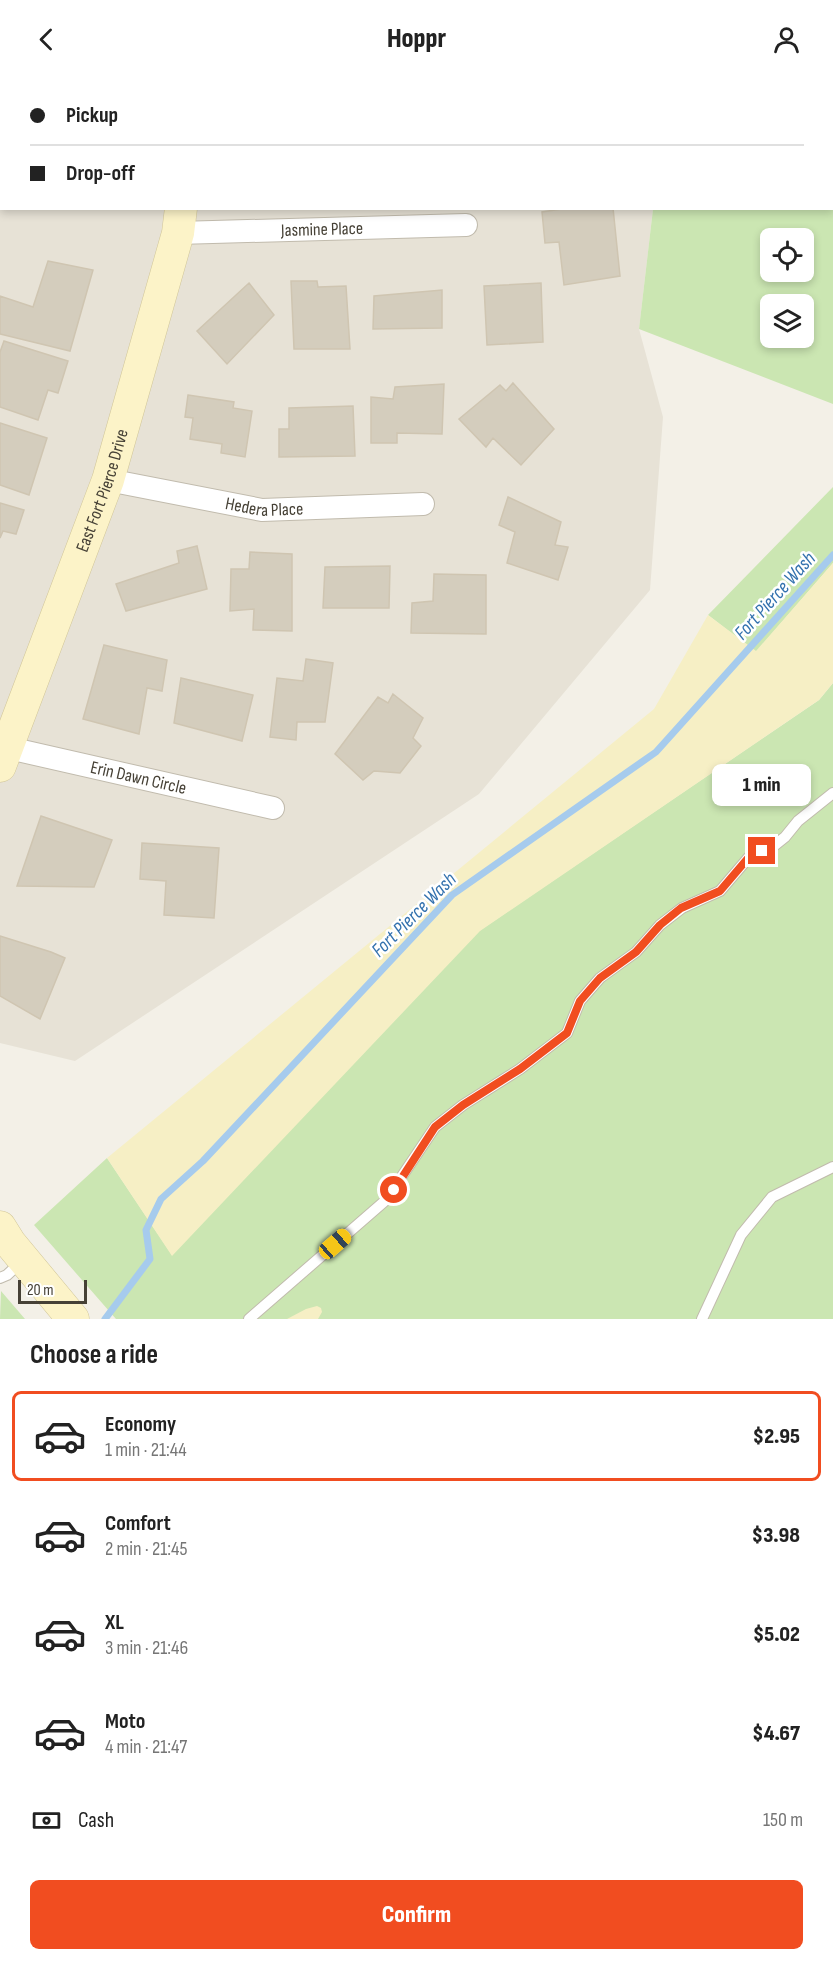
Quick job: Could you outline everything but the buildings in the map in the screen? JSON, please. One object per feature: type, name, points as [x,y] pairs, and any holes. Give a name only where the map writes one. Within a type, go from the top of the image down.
[{"type":"street","name":"Jasmine Place","points":[[180,221],[466,225]]},
{"type":"street","name":"East Fort Pierce Drive","points":[[2,752],[108,480],[180,221]]},
{"type":"street","name":"Hedera Place","points":[[108,480],[262,510],[423,504]]},
{"type":"street","name":"Erin Dawn Circle","points":[[2,752],[273,808]]},
{"type":"street","points":[[8,1252],[73,1319]]},
{"type":"lane","points":[[249,1319],[386,1200],[435,1127],[463,1105],[520,1069],[567,1033],[580,1001],[600,978],[636,952],[660,925],[681,908],[720,891],[749,857],[775,845],[798,821],[833,793]]},
{"type":"lane","points":[[702,1319],[741,1234],[772,1197],[833,1167]]},
{"type":"shaded area","points":[[0,210],[653,210],[639,329],[663,417],[650,590],[479,794],[75,1061],[0,1043]]},
{"type":"green space","points":[[653,210],[833,210],[833,404],[639,329]]},
{"type":"green space","points":[[833,487],[833,563],[756,652],[708,615]]},
{"type":"green space","points":[[833,683],[833,1319],[116,1319],[34,1225],[107,1158],[172,1255],[479,931],[819,700]]},
{"type":"green space","points":[[1,1291],[25,1319],[0,1319]]},
{"type":"sand","points":[[833,563],[833,683],[819,700],[480,931],[172,1256],[107,1158],[654,709],[708,615],[756,651]]},
{"type":"sand","points":[[317,1306],[322,1312],[318,1319],[287,1319],[306,1309]]},
{"type":"waterway","name":"Fort Pierce Wash","points":[[105,1319],[150,1259],[146,1230],[161,1199],[203,1161],[452,895],[656,752],[833,555]]},
{"type":"route","points":[[394,1190],[435,1127],[463,1105],[520,1069],[567,1033],[580,1001],[600,978],[636,952],[660,925],[681,908],[720,891],[749,857],[762,851]]}]
